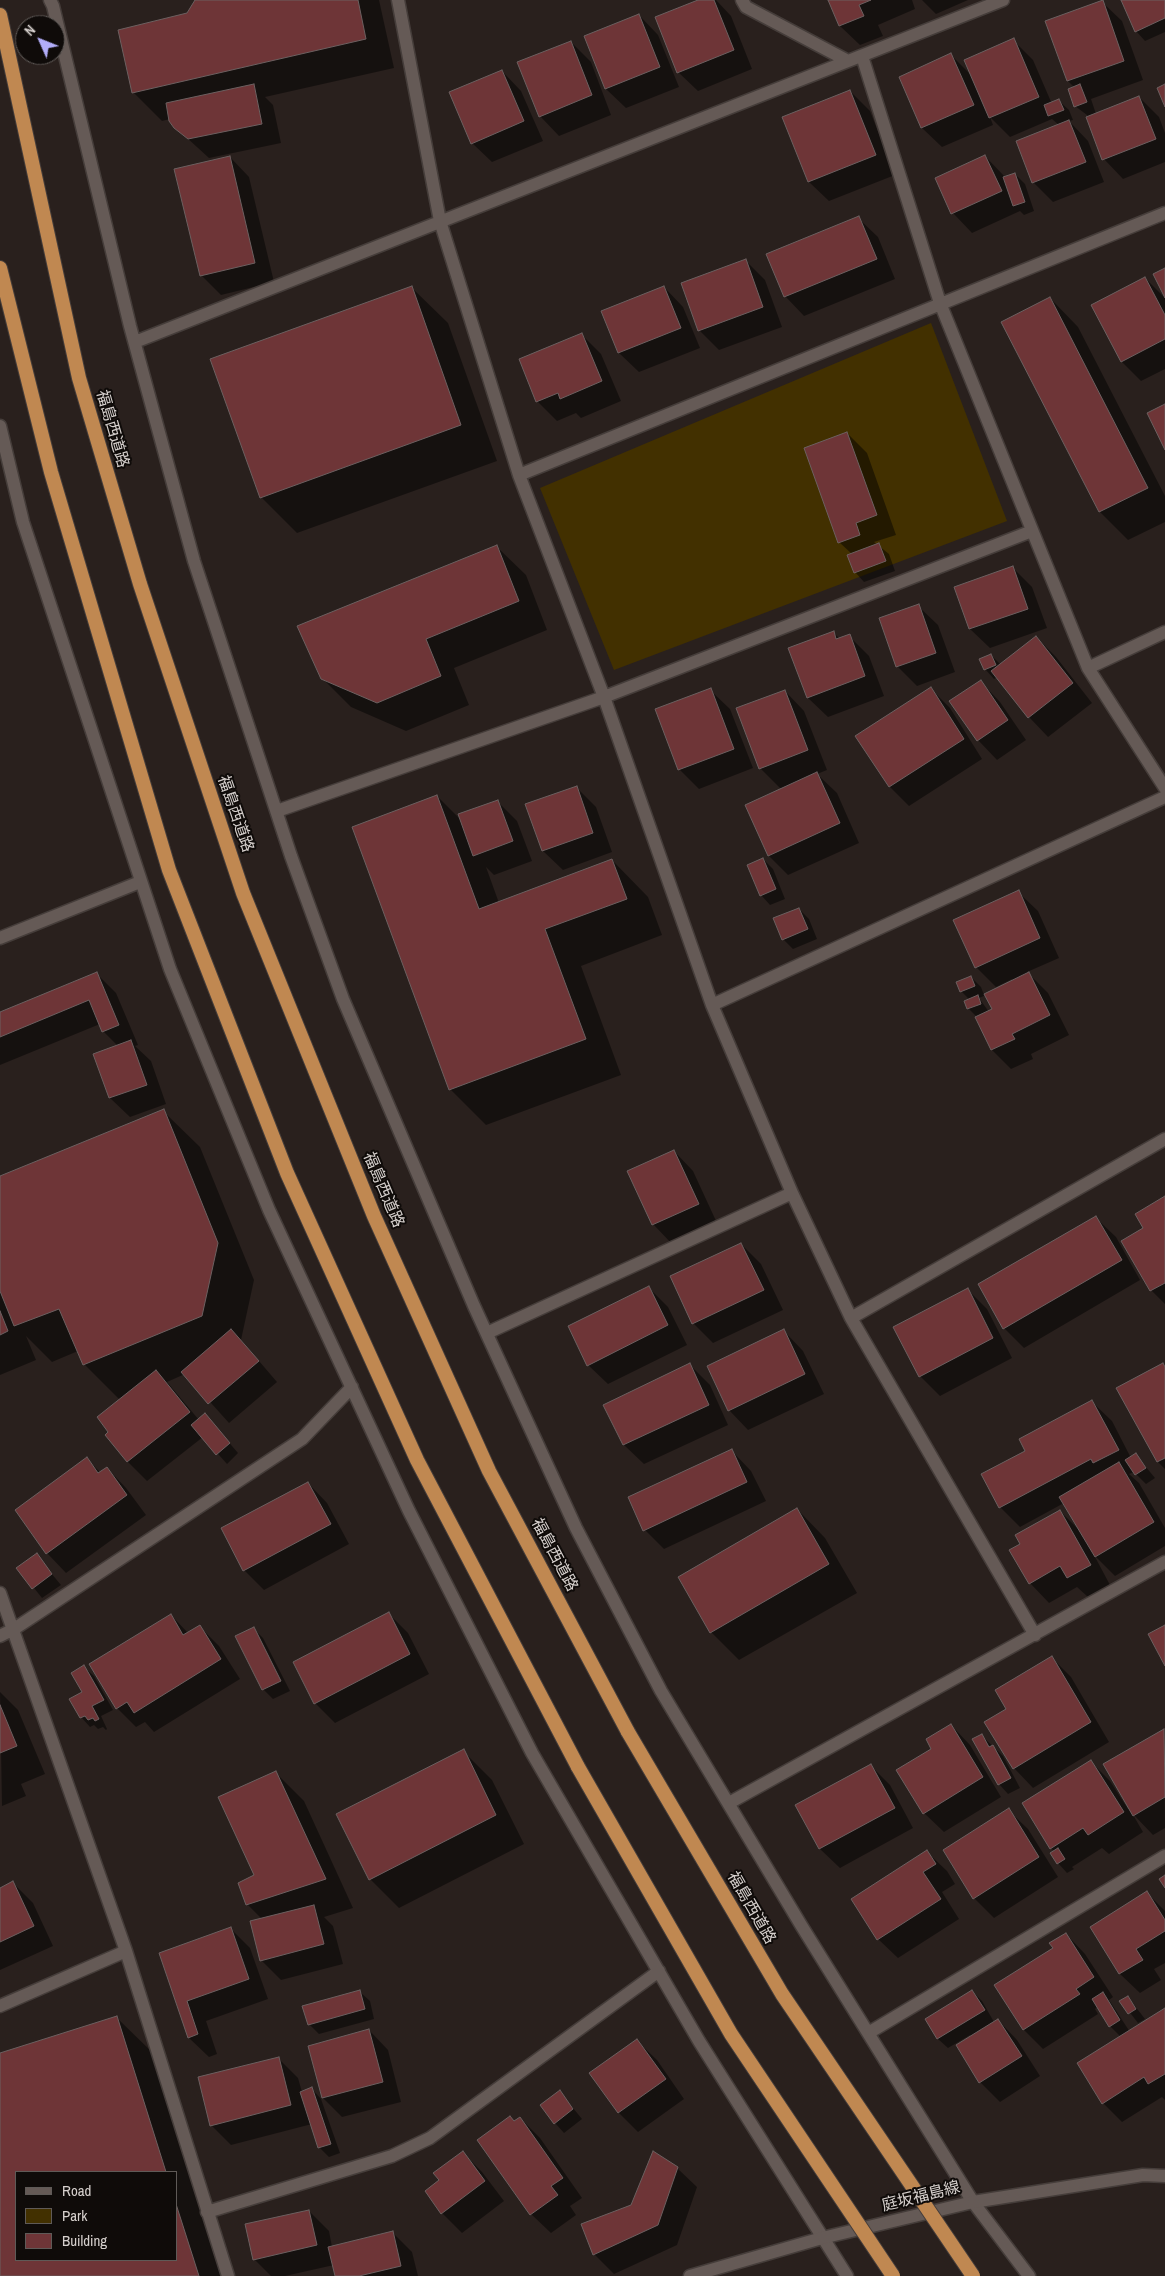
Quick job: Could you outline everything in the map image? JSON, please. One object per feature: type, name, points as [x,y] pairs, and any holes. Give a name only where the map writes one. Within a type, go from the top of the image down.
[{"type":"highway","name":"福島西道路","points":[[0,15],[79,378],[140,584],[243,893],[374,1216],[489,1471],[628,1732],[782,1994],[973,2276]]},
{"type":"highway","points":[[0,268],[51,472],[169,870],[287,1173],[417,1460],[578,1767],[731,2034],[893,2276]]},
{"type":"street","points":[[50,0],[134,342],[194,561],[276,811],[344,999],[487,1333],[576,1528],[661,1690],[801,1925],[870,2032],[973,2202],[1029,2276]]},
{"type":"street","points":[[398,0],[440,221],[519,475],[604,697],[712,1005],[792,1193],[851,1318],[1035,1635]]},
{"type":"street","points":[[742,0],[746,7],[848,61]]},
{"type":"street","points":[[134,342],[1003,0]]},
{"type":"street","points":[[862,56],[940,303],[1088,668],[1165,788]]},
{"type":"street","points":[[519,475],[1165,213]]},
{"type":"street","points":[[0,426],[23,522],[140,882],[170,969],[269,1210],[409,1511],[532,1753],[658,1971],[847,2276]]},
{"type":"street","points":[[276,811],[604,697],[1032,531]]},
{"type":"street","points":[[1088,668],[1165,632]]},
{"type":"street","points":[[712,1005],[1165,797]]},
{"type":"street","points":[[0,938],[140,882]]},
{"type":"street","points":[[851,1318],[1165,1139]]},
{"type":"street","points":[[487,1333],[792,1193]]},
{"type":"street","points":[[0,1636],[14,1629],[302,1439],[352,1388]]},
{"type":"street","points":[[729,1803],[1165,1562]]},
{"type":"street","points":[[0,1593],[126,1951],[228,2276]]},
{"type":"street","points":[[870,2032],[1165,1856]]},
{"type":"street","points":[[0,2006],[126,1951]]},
{"type":"street","points":[[207,2212],[392,2156],[430,2138],[658,1971]]},
{"type":"street","name":"庭坂福島線","points":[[690,2276],[822,2238],[973,2202],[1143,2175],[1165,2176]]},
{"type":"green space","points":[[931,323],[1007,521],[614,670],[540,488]]},
{"type":"building","points":[[195,0],[358,0],[366,39],[132,93],[118,30],[187,13]]},
{"type":"building","points":[[698,0],[714,0],[734,50],[677,73],[655,17]]},
{"type":"building","points":[[828,0],[871,0],[859,5],[864,16],[839,26]]},
{"type":"building","points":[[1103,0],[1124,61],[1067,81],[1045,21]]},
{"type":"building","points":[[1121,0],[1165,0],[1165,18],[1135,32]]},
{"type":"building","points":[[639,14],[660,67],[605,89],[584,36]]},
{"type":"building","points":[[1014,38],[1039,97],[989,118],[964,60]]},
{"type":"building","points":[[571,41],[592,95],[539,117],[517,62]]},
{"type":"building","points":[[951,53],[974,105],[921,128],[899,77]]},
{"type":"building","points":[[502,70],[524,121],[471,144],[449,92]]},
{"type":"building","points":[[254,84],[262,124],[188,139],[174,128],[169,121],[166,103]]},
{"type":"building","points":[[1080,84],[1087,102],[1074,107],[1068,89]]},
{"type":"building","points":[[1165,84],[1165,107],[1157,88]]},
{"type":"building","points":[[850,90],[876,155],[808,182],[782,117]]},
{"type":"building","points":[[1139,96],[1156,139],[1102,160],[1086,117]]},
{"type":"building","points":[[1059,99],[1064,110],[1048,116],[1044,105]]},
{"type":"building","points":[[1069,120],[1086,162],[1032,183],[1016,141]]},
{"type":"building","points":[[985,155],[1002,191],[951,214],[935,178]]},
{"type":"building","points":[[230,156],[255,263],[200,276],[174,169]]},
{"type":"building","points":[[1015,173],[1025,202],[1013,206],[1003,177]]},
{"type":"building","points":[[859,216],[877,259],[784,297],[766,254]]},
{"type":"building","points":[[746,259],[763,307],[698,331],[681,283]]},
{"type":"building","points":[[1165,268],[1165,298],[1153,274]]},
{"type":"building","points":[[1145,277],[1165,315],[1165,339],[1121,362],[1091,305]]},
{"type":"building","points":[[412,286],[461,425],[260,498],[210,359]]},
{"type":"building","points":[[664,286],[681,328],[618,353],[601,311]]},
{"type":"building","points":[[1050,297],[1148,488],[1099,512],[1001,322]]},
{"type":"building","points":[[582,333],[602,381],[560,399],[558,393],[536,402],[519,359]]},
{"type":"building","points":[[1165,404],[1165,450],[1147,413]]},
{"type":"building","points":[[847,432],[877,515],[856,523],[860,535],[838,543],[804,448]]},
{"type":"building","points":[[879,543],[886,561],[854,573],[847,555]]},
{"type":"building","points":[[497,545],[519,601],[426,639],[441,676],[377,703],[321,679],[297,626]]},
{"type":"building","points":[[1013,566],[1028,609],[969,629],[954,587]]},
{"type":"building","points":[[919,604],[936,653],[896,667],[879,618]]},
{"type":"building","points":[[834,631],[836,639],[850,634],[865,676],[807,698],[788,648]]},
{"type":"building","points":[[1036,636],[1073,683],[1028,718],[991,671]]},
{"type":"building","points":[[991,654],[996,665],[984,670],[979,659]]},
{"type":"building","points":[[981,680],[1008,720],[977,741],[949,701]]},
{"type":"building","points":[[931,687],[964,739],[889,787],[855,736]]},
{"type":"building","points":[[711,688],[734,749],[678,770],[655,709]]},
{"type":"building","points":[[785,690],[808,750],[759,769],[736,708]]},
{"type":"building","points":[[817,772],[840,823],[768,856],[745,805]]},
{"type":"building","points":[[577,786],[593,833],[542,851],[525,804]]},
{"type":"building","points":[[437,795],[479,909],[612,859],[627,899],[545,929],[586,1039],[449,1090],[352,827]]},
{"type":"building","points":[[498,800],[513,841],[473,856],[458,814]]},
{"type":"building","points":[[763,858],[776,889],[760,896],[747,865]]},
{"type":"building","points":[[1019,890],[1040,938],[975,968],[953,920]]},
{"type":"building","points":[[799,908],[808,929],[782,940],[773,918]]},
{"type":"building","points":[[97,972],[119,1025],[102,1032],[89,1000],[0,1037],[0,1012]]},
{"type":"building","points":[[1029,972],[1050,1015],[1012,1034],[1015,1039],[991,1050],[975,1017],[992,1009],[984,994]]},
{"type":"building","points":[[971,976],[975,986],[960,992],[956,982]]},
{"type":"building","points":[[978,995],[981,1004],[967,1009],[964,1001]]},
{"type":"building","points":[[131,1040],[147,1085],[109,1098],[93,1054]]},
{"type":"building","points":[[164,1109],[218,1243],[202,1316],[83,1365],[59,1309],[14,1326],[0,1291],[0,1176]]},
{"type":"building","points":[[674,1150],[699,1204],[652,1225],[627,1171]]},
{"type":"building","points":[[1165,1196],[1165,1283],[1150,1291],[1121,1241],[1143,1228],[1135,1214]]},
{"type":"building","points":[[1096,1216],[1122,1260],[1003,1329],[978,1284]]},
{"type":"building","points":[[741,1243],[764,1290],[692,1324],[670,1276]]},
{"type":"building","points":[[649,1286],[668,1325],[587,1366],[568,1326]]},
{"type":"building","points":[[968,1288],[993,1338],[919,1377],[893,1327]]},
{"type":"building","points":[[0,1311],[8,1331],[0,1335]]},
{"type":"building","points":[[231,1329],[259,1361],[208,1404],[181,1372]]},
{"type":"building","points":[[784,1329],[805,1374],[728,1411],[707,1366]]},
{"type":"building","points":[[690,1363],[709,1405],[623,1445],[603,1405]]},
{"type":"building","points":[[1163,1363],[1165,1367],[1165,1458],[1157,1462],[1116,1388]]},
{"type":"building","points":[[156,1370],[190,1412],[127,1462],[105,1435],[108,1432],[97,1417]]},
{"type":"building","points":[[1092,1400],[1119,1450],[1093,1463],[1091,1459],[999,1508],[981,1474],[1025,1451],[1019,1439]]},
{"type":"building","points":[[205,1413],[230,1443],[216,1455],[191,1425]]},
{"type":"building","points":[[732,1449],[747,1482],[643,1531],[628,1497]]},
{"type":"building","points":[[1136,1453],[1146,1468],[1135,1475],[1125,1460]]},
{"type":"building","points":[[87,1457],[98,1473],[107,1467],[127,1495],[46,1554],[15,1510]]},
{"type":"building","points":[[1119,1462],[1154,1522],[1095,1557],[1059,1497]]},
{"type":"building","points":[[308,1482],[331,1524],[243,1571],[221,1528]]},
{"type":"building","points":[[797,1508],[829,1564],[710,1633],[678,1577]]},
{"type":"building","points":[[1060,1510],[1091,1565],[1067,1578],[1060,1566],[1029,1584],[1009,1550],[1020,1544],[1015,1535]]},
{"type":"building","points":[[37,1553],[52,1574],[32,1589],[16,1568]]},
{"type":"building","points":[[389,1612],[410,1654],[314,1704],[293,1662]]},
{"type":"building","points":[[171,1614],[183,1635],[200,1625],[221,1659],[134,1713],[127,1702],[116,1709],[89,1664]]},
{"type":"building","points":[[1165,1625],[1165,1666],[1148,1634]]},
{"type":"building","points":[[254,1627],[281,1681],[262,1690],[235,1636]]},
{"type":"building","points":[[1052,1656],[1091,1722],[1013,1769],[984,1722],[1006,1709],[995,1690]]},
{"type":"building","points":[[84,1665],[104,1700],[92,1706],[99,1719],[95,1721],[93,1718],[88,1720],[85,1716],[80,1718],[69,1699],[82,1692],[71,1673]]},
{"type":"building","points":[[0,1705],[17,1746],[0,1753]]},
{"type":"building","points":[[951,1724],[983,1777],[923,1814],[896,1770],[931,1749],[926,1739]]},
{"type":"building","points":[[1164,1729],[1165,1797],[1133,1816],[1103,1764]]},
{"type":"building","points":[[982,1734],[989,1747],[993,1745],[1011,1778],[998,1785],[972,1739]]},
{"type":"building","points":[[464,1749],[496,1815],[369,1880],[336,1814]]},
{"type":"building","points":[[1091,1760],[1124,1812],[1088,1835],[1083,1828],[1050,1849],[1022,1803]]},
{"type":"building","points":[[871,1764],[895,1808],[819,1849],[795,1805]]},
{"type":"building","points":[[276,1771],[326,1879],[246,1905],[238,1883],[254,1875],[218,1797]]},
{"type":"building","points":[[1009,1808],[1039,1857],[973,1899],[943,1850]]},
{"type":"building","points":[[1058,1848],[1065,1859],[1057,1864],[1050,1853]]},
{"type":"building","points":[[927,1850],[936,1864],[923,1872],[941,1899],[877,1940],[851,1899]]},
{"type":"building","points":[[1165,1875],[1165,1888],[1159,1879]]},
{"type":"building","points":[[13,1881],[34,1926],[0,1942],[0,1888]]},
{"type":"building","points":[[1147,1891],[1165,1920],[1165,1931],[1136,1949],[1143,1960],[1119,1974],[1090,1927]]},
{"type":"building","points":[[314,1905],[324,1944],[260,1961],[250,1921]]},
{"type":"building","points":[[231,1927],[249,1979],[187,2001],[198,2034],[188,2038],[159,1953]]},
{"type":"building","points":[[1066,1933],[1094,1977],[1076,1989],[1080,1994],[1023,2030],[994,1985],[1053,1948],[1049,1943]]},
{"type":"building","points":[[360,1990],[365,2009],[308,2025],[302,2006]]},
{"type":"building","points":[[972,1990],[985,2010],[937,2039],[925,2019]]},
{"type":"building","points":[[1103,1992],[1120,2020],[1109,2027],[1092,1999]]},
{"type":"building","points":[[1128,1996],[1136,2009],[1128,2014],[1119,2001]]},
{"type":"building","points":[[1165,2008],[1165,2074],[1148,2084],[1144,2077],[1102,2104],[1077,2063]]},
{"type":"building","points":[[117,2016],[166,2171],[15,2171],[15,2261],[178,2261],[178,2210],[199,2276],[0,2276],[0,2053]]},
{"type":"building","points":[[998,2019],[1022,2056],[979,2083],[956,2045]]},
{"type":"building","points":[[369,2029],[383,2082],[322,2098],[308,2046]]},
{"type":"building","points":[[637,2039],[666,2079],[618,2113],[589,2073]]},
{"type":"building","points":[[279,2057],[291,2105],[210,2126],[198,2077]]},
{"type":"building","points":[[312,2087],[331,2144],[318,2148],[300,2092]]},
{"type":"building","points":[[560,2090],[573,2109],[554,2124],[540,2105]]},
{"type":"building","points":[[510,2116],[514,2121],[520,2117],[563,2178],[551,2186],[558,2195],[530,2215],[477,2140]]},
{"type":"building","points":[[463,2151],[485,2181],[441,2214],[425,2191],[439,2180],[433,2173]]},
{"type":"building","points":[[653,2151],[678,2167],[658,2225],[593,2255],[581,2224],[631,2205]]},
{"type":"building","points":[[309,2210],[317,2245],[253,2260],[245,2224]]},
{"type":"building","points":[[393,2231],[401,2266],[359,2276],[335,2276],[328,2247]]}]
